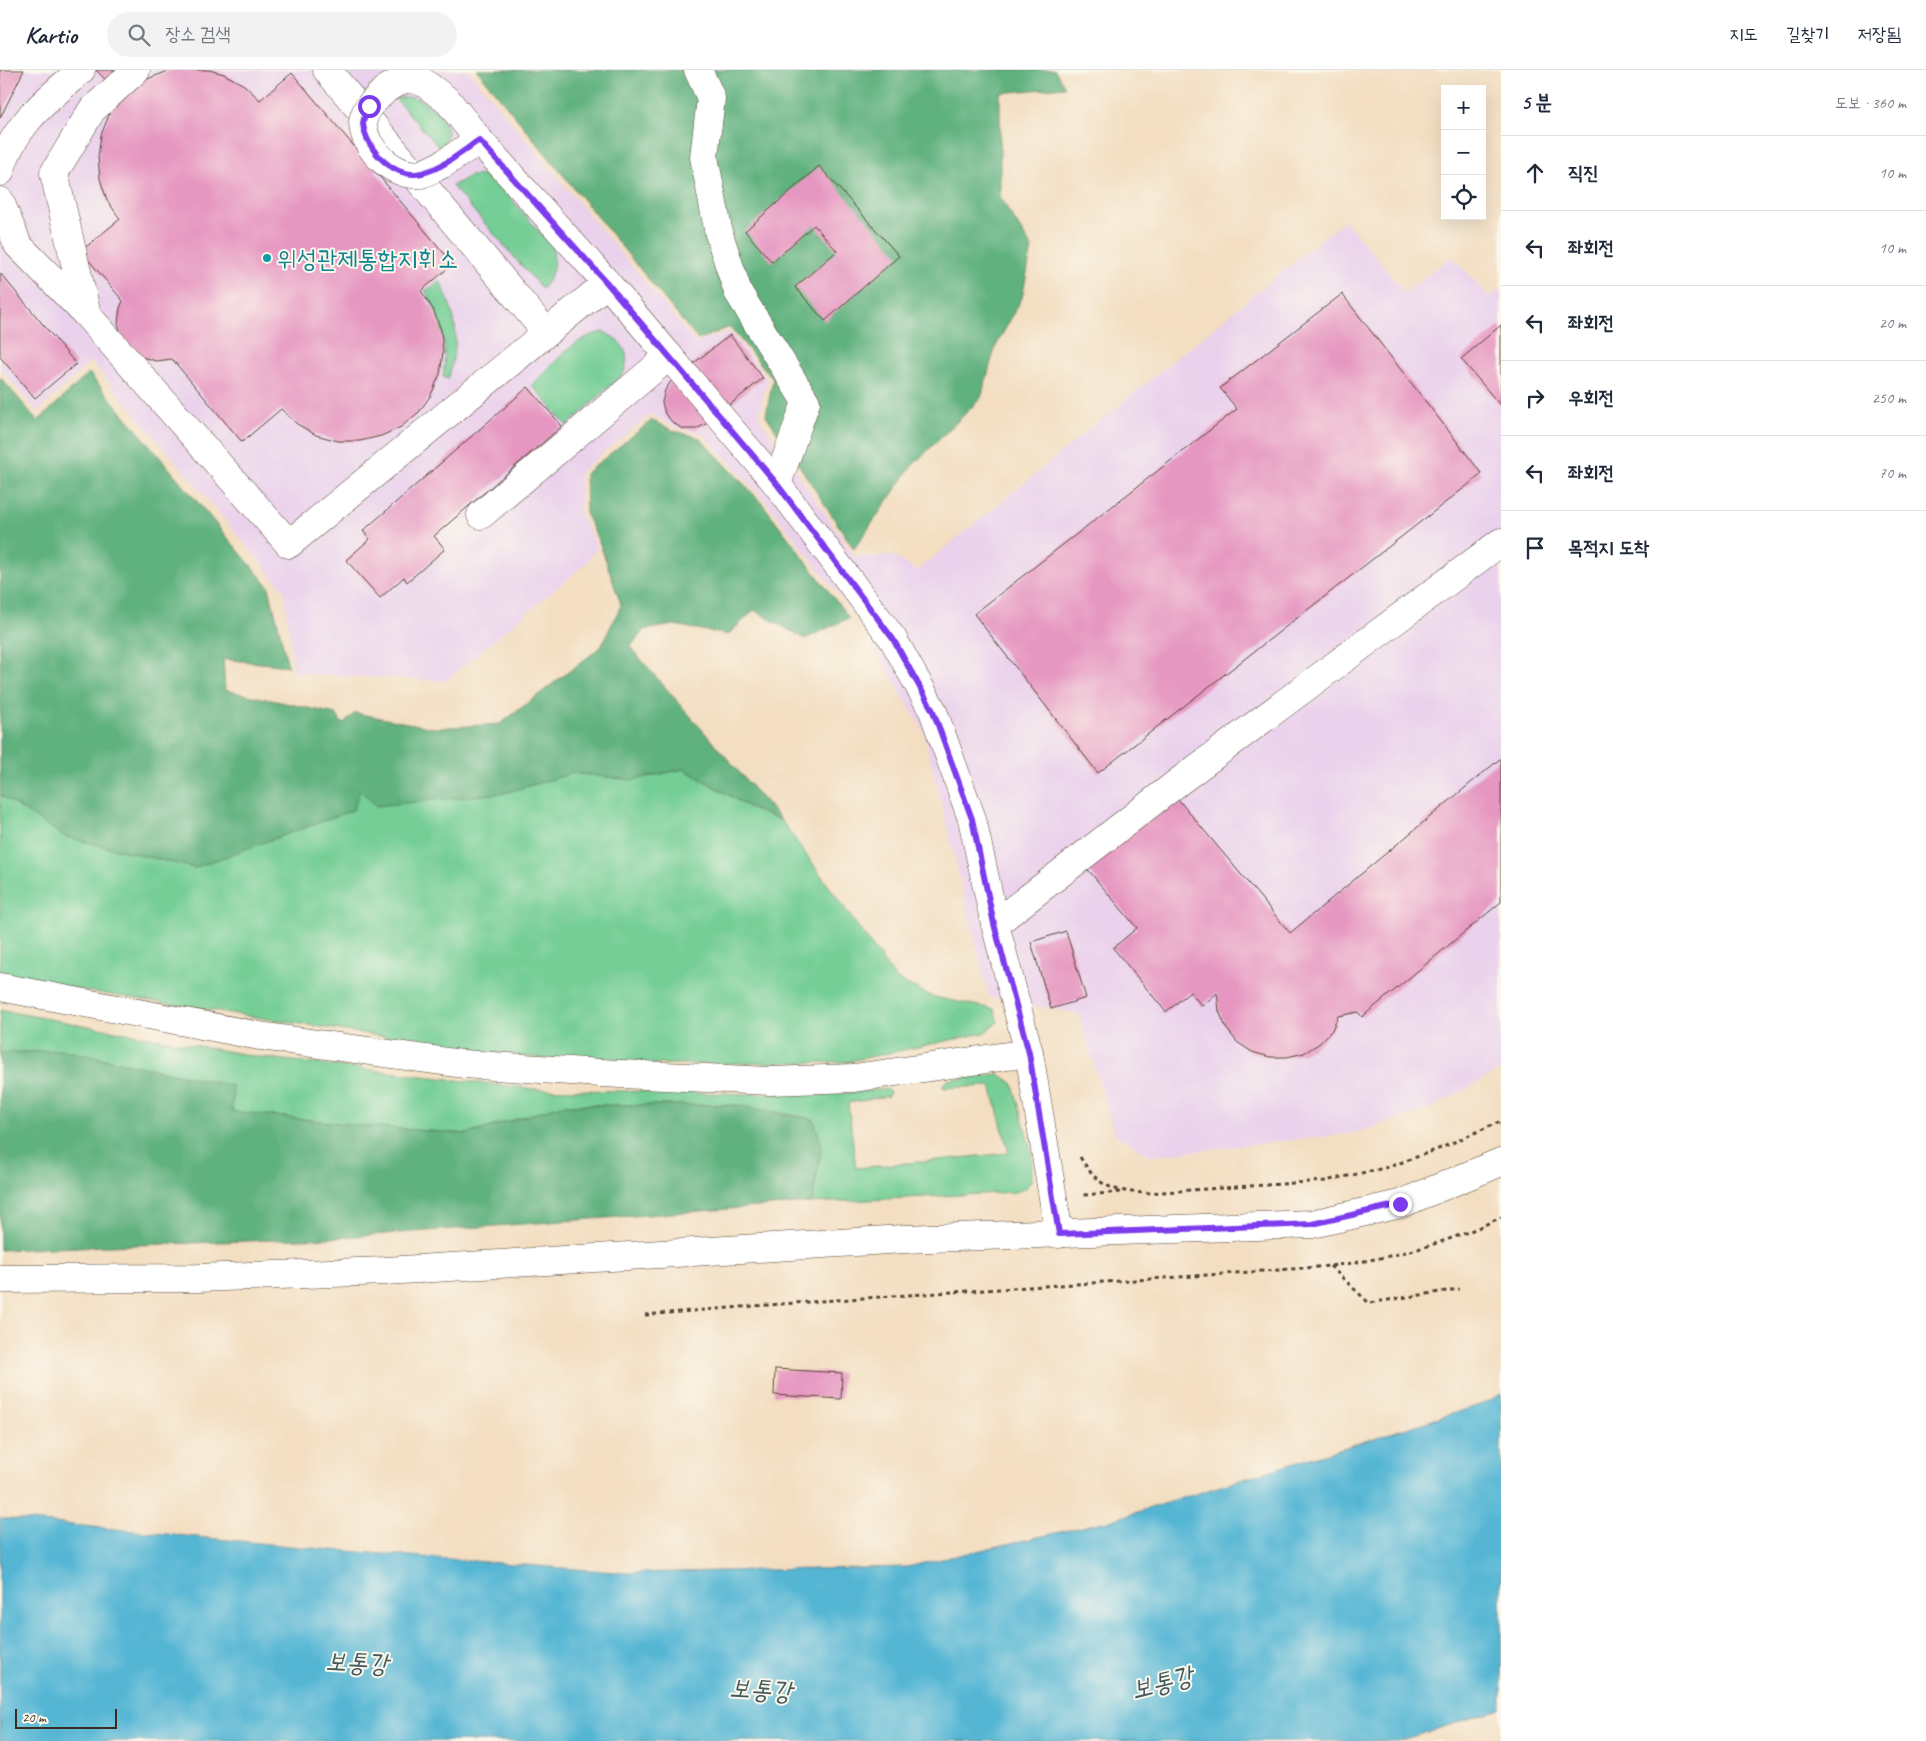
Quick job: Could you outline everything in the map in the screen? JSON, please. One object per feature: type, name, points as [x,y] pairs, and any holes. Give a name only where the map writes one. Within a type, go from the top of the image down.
[{"type":"main road","points":[[0,172],[6,150],[29,116],[81,70]]},
{"type":"main road","points":[[87,315],[54,173],[92,110],[136,70]]},
{"type":"main road","points":[[327,70],[546,332]]},
{"type":"main road","points":[[698,70],[711,98],[704,157],[719,234],[738,292],[806,402],[777,484]]},
{"type":"main road","points":[[479,140],[442,164],[421,174],[403,172],[386,164],[367,140],[363,122],[369,106],[386,89],[406,78],[423,82],[448,101],[479,140],[607,283],[777,484],[893,639],[933,711],[972,819],[994,924],[1029,1053],[1059,1234]]},
{"type":"main road","points":[[0,201],[18,244],[87,315],[289,544],[607,283]]},
{"type":"main road","points":[[481,515],[669,356]]},
{"type":"main road","points":[[994,924],[1177,783],[1501,542]]},
{"type":"main road","points":[[0,987],[260,1036],[463,1064],[770,1081],[854,1078],[1029,1053]]},
{"type":"main road","points":[[0,1279],[198,1278],[375,1271],[904,1240],[1312,1224],[1400,1204],[1501,1162]]},
{"type":"path","points":[[1076,1152],[1088,1171],[1102,1184],[1121,1192],[1147,1193],[1324,1181],[1389,1166],[1441,1148],[1501,1121]]},
{"type":"path","points":[[645,1315],[801,1301],[1015,1290],[1330,1266],[1372,1261],[1426,1246],[1471,1232],[1501,1217]]},
{"type":"path","points":[[1330,1266],[1369,1304],[1459,1288]]},
{"type":"shaded area","name":"위성관제통합지휘소","points":[[0,70],[468,70],[696,343],[730,331],[768,379],[758,416],[855,557],[893,556],[917,571],[1345,220],[1405,293],[1452,256],[1489,297],[1501,288],[1501,1070],[1429,1109],[1355,1133],[1151,1156],[1114,1133],[1079,1014],[989,997],[923,730],[855,616],[766,502],[703,434],[674,427],[651,414],[580,472],[580,514],[598,547],[586,563],[446,681],[294,673],[284,590],[91,361],[37,412],[0,368]]},
{"type":"green space","points":[[477,70],[1055,70],[1065,87],[1000,93],[1000,197],[1032,248],[1022,298],[995,348],[981,398],[911,467],[854,549],[766,415],[773,379],[730,327],[698,340]]},
{"type":"green space","points":[[413,97],[430,107],[441,117],[447,129],[447,136],[441,150],[395,98]]},
{"type":"green space","points":[[485,175],[497,182],[553,248],[553,270],[542,289],[452,186],[470,176]]},
{"type":"green space","points":[[440,281],[451,307],[455,329],[454,351],[448,379],[443,377],[444,343],[440,322],[425,291]]},
{"type":"green space","points":[[604,332],[621,344],[626,354],[626,367],[623,374],[567,426],[532,385],[574,345],[593,334]]},
{"type":"green space","points":[[89,373],[269,587],[288,666],[223,659],[225,690],[336,714],[343,724],[355,713],[434,728],[500,724],[601,647],[621,605],[600,544],[586,515],[585,474],[652,420],[672,430],[700,438],[762,503],[849,618],[805,639],[754,610],[728,635],[674,625],[644,630],[630,647],[781,820],[754,810],[684,769],[633,780],[573,773],[504,793],[376,806],[360,790],[353,810],[194,868],[65,837],[0,795],[0,377],[38,421]]},
{"type":"green space","points":[[684,769],[754,810],[781,820],[896,979],[934,997],[994,1009],[998,1022],[984,1033],[846,1062],[594,1065],[465,1049],[0,978],[0,795],[359,789],[504,793],[573,773],[633,780]]},
{"type":"green space","points":[[0,1010],[259,1057],[534,1089],[755,1094],[847,1093],[886,1089],[890,1092],[888,1096],[848,1103],[856,1168],[1009,1153],[991,1086],[944,1088],[942,1085],[947,1080],[999,1074],[1013,1084],[1032,1154],[1032,1179],[1026,1188],[1016,1192],[812,1203],[822,1145],[813,1119],[736,1105],[562,1105],[468,1134],[363,1126],[232,1111],[233,1086],[63,1050],[0,1053]]},
{"type":"green space","points":[[63,1050],[233,1086],[232,1111],[363,1126],[468,1134],[562,1105],[736,1105],[813,1119],[822,1145],[812,1203],[330,1238],[0,1250],[0,1053]]},
{"type":"water","name":"보통강","points":[[1501,1394],[1501,1709],[1398,1741],[0,1741],[0,1518],[321,1549],[627,1573],[907,1567],[1112,1520],[1477,1406]]},
{"type":"building","points":[[0,70],[24,70],[0,118]]},
{"type":"building","name":"위성관제통합지휘소","points":[[96,70],[132,70],[142,81],[171,70],[209,70],[224,74],[244,85],[260,100],[292,73],[358,151],[394,155],[375,171],[453,264],[421,291],[433,309],[441,330],[443,352],[440,374],[431,395],[419,412],[401,427],[381,436],[360,441],[338,441],[316,435],[297,424],[281,409],[242,442],[172,359],[156,361],[142,357],[122,337],[118,323],[123,301],[81,251],[120,219],[107,200],[100,179],[98,157],[101,135],[109,115],[122,97]]},
{"type":"building","points":[[819,166],[899,256],[825,321],[795,287],[837,251],[814,225],[772,262],[745,231]]},
{"type":"building","points":[[0,273],[76,364],[35,398],[0,357]]},
{"type":"building","points":[[1342,294],[1482,474],[1098,773],[974,614],[1237,409],[1220,388]]},
{"type":"building","points":[[1501,325],[1501,406],[1461,359]]},
{"type":"building","points":[[730,335],[763,378],[706,424],[696,429],[683,429],[673,423],[665,414],[662,402],[665,390],[672,380]]},
{"type":"building","points":[[528,387],[562,426],[434,536],[445,549],[407,582],[404,577],[380,598],[346,560],[370,539],[363,531]]},
{"type":"building","points":[[1501,758],[1501,902],[1362,1017],[1358,1012],[1338,1016],[1332,1030],[1320,1043],[1304,1053],[1287,1057],[1270,1057],[1252,1052],[1237,1042],[1226,1028],[1219,1011],[1217,993],[1202,1006],[1190,992],[1166,1012],[1113,948],[1137,928],[1084,865],[1172,792],[1290,933]]},
{"type":"building","points":[[1066,931],[1086,998],[1051,1009],[1031,942]]},
{"type":"building","points":[[775,1369],[842,1373],[841,1399],[774,1395]]},
{"type":"place","name":"위성관제통합지휘소","points":[[267,258]]},
{"type":"route","points":[[369,106],[363,122],[367,140],[386,164],[403,172],[421,174],[442,164],[479,140],[607,283],[777,484],[893,639],[933,711],[972,819],[994,924],[1029,1053],[1059,1234],[1312,1224],[1400,1204]]}]
